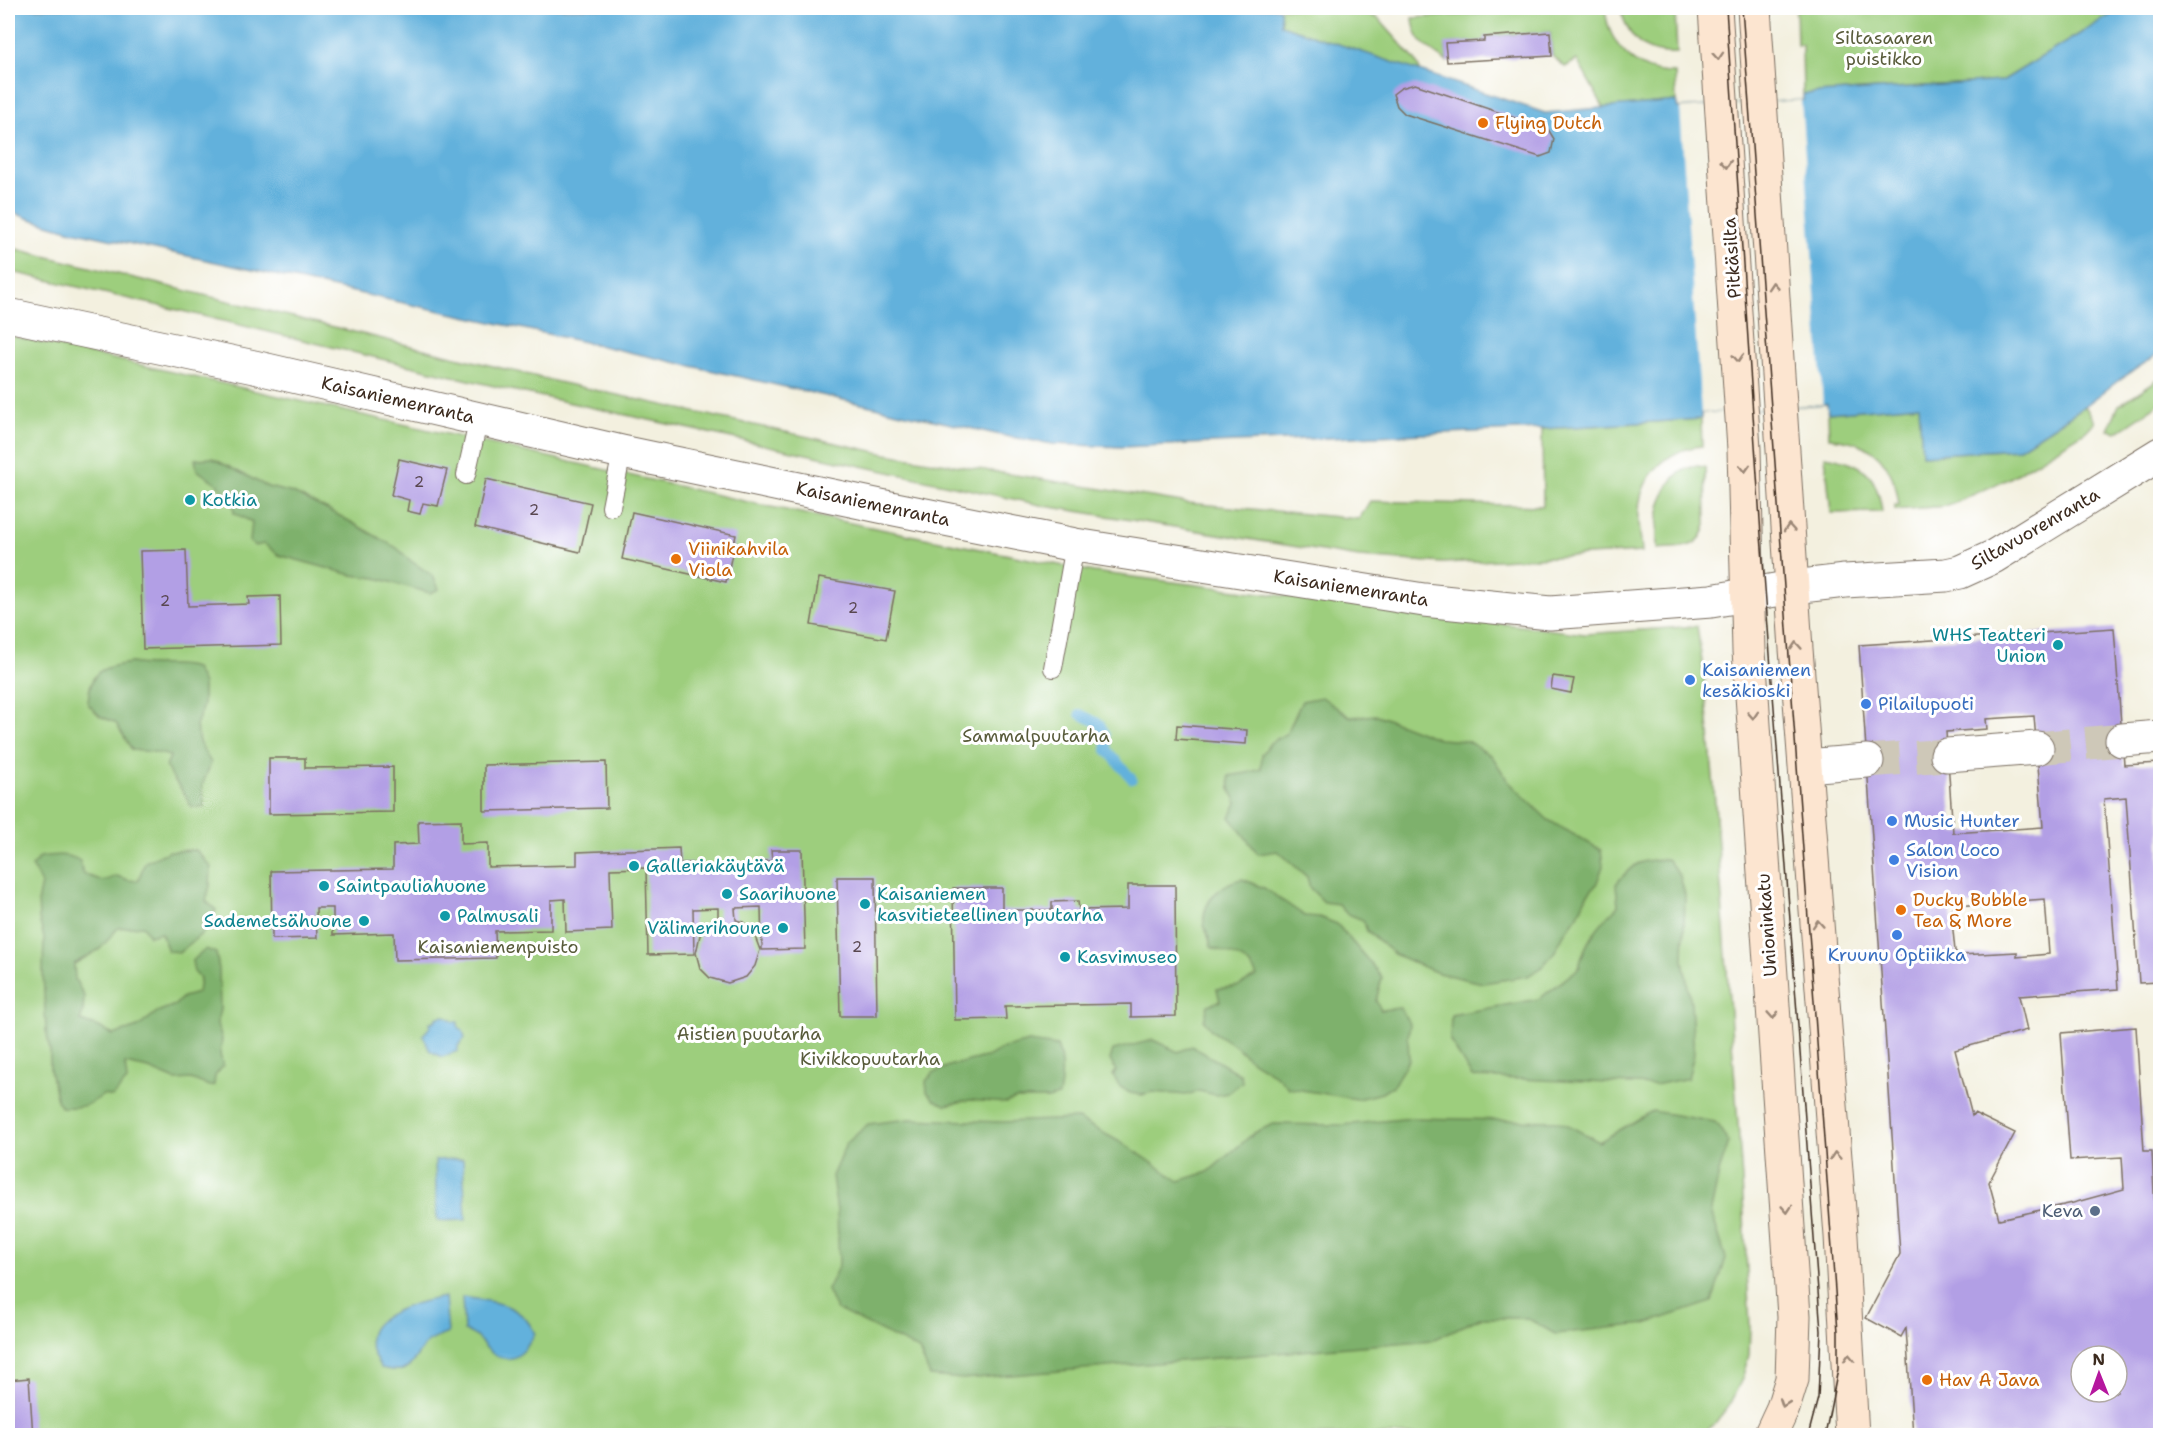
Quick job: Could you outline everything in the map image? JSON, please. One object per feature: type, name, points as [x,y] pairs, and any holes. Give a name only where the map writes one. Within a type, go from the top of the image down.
[{"type":"main road","name":"Pitkäsilta","points":[[1715,8],[1742,410]]},
{"type":"main road","points":[[1754,8],[1793,586],[1841,1236],[1852,1436]]},
{"type":"main road","name":"Unioninkatu","points":[[1742,410],[1746,479],[1749,651],[1794,1316],[1792,1378],[1783,1408],[1770,1436]]},
{"type":"street","name":"Kaisaniemenranta","points":[[8,315],[255,367],[622,452],[1075,545],[1424,600],[1550,614],[1711,601],[1748,594]]},
{"type":"street","name":"Siltavuorenranta","points":[[1748,594],[1793,586],[1946,575],[1960,572],[1993,557],[2160,454]]},
{"type":"street","points":[[2122,740],[2160,737]]},
{"type":"street","points":[[1947,755],[2037,748]]},
{"type":"street","points":[[1806,766],[1867,761]]},
{"type":"lane","points":[[466,475],[479,418]]},
{"type":"lane","points":[[611,507],[622,452]]},
{"type":"lane","points":[[1053,668],[1075,545]]},
{"type":"green space","points":[[1280,8],[1344,8],[1378,18],[1415,60],[1421,72],[1281,25]]},
{"type":"green space","points":[[1563,8],[1605,8],[1612,34],[1626,55],[1648,68],[1675,73],[1676,101],[1604,108],[1577,60],[1565,67],[1552,56],[1550,32],[1484,37],[1484,41],[1446,44],[1447,62],[1428,48],[1416,34],[1413,18]]},
{"type":"green space","points":[[1620,8],[1670,8],[1675,11],[1677,53],[1655,51],[1639,43],[1628,28]]},
{"type":"green space","name":"Siltasaaren puistikko","points":[[1796,8],[2122,8],[2002,81],[1803,94],[1802,45],[1797,45]]},
{"type":"green space","points":[[8,247],[558,382],[886,454],[1188,503],[1359,519],[1370,501],[1543,506],[1542,429],[1701,419],[1702,446],[1678,452],[1658,466],[1651,475],[1641,497],[1639,510],[1642,552],[1443,563],[1359,557],[1045,506],[502,388],[8,271]]},
{"type":"green space","name":"Kaisaniemenpuisto","points":[[8,335],[766,506],[1094,572],[1585,634],[1697,626],[1714,789],[1750,1326],[1749,1355],[1742,1379],[1729,1405],[1716,1423],[1700,1435],[8,1435]]},
{"type":"green space","points":[[2160,378],[2160,403],[2117,432],[2108,430],[2119,405]]},
{"type":"green space","points":[[1920,405],[1922,455],[2018,449],[2085,406],[2095,422],[2085,432],[2010,478],[1948,506],[1895,510],[1895,505],[1899,505],[1896,490],[1886,466],[1869,449],[1844,440],[1829,438],[1828,413]]},
{"type":"green space","points":[[1825,456],[1849,462],[1866,472],[1876,488],[1882,512],[1831,513]]},
{"type":"green space","points":[[212,458],[268,487],[293,493],[397,548],[433,576],[439,589],[430,593],[376,578],[352,575],[279,555],[264,544],[255,546],[250,542],[252,522],[234,513],[233,501],[216,483],[197,470],[195,459]]},
{"type":"green space","points":[[1696,466],[1705,467],[1706,525],[1703,533],[1699,539],[1688,546],[1657,549],[1659,511],[1667,487],[1684,470]]},
{"type":"green space","points":[[131,663],[195,668],[203,684],[203,705],[196,726],[199,742],[211,763],[202,786],[204,807],[191,807],[166,767],[170,756],[132,750],[116,723],[100,716],[88,704],[91,684],[98,673],[104,669]]},
{"type":"green space","points":[[1322,697],[1350,717],[1377,715],[1439,739],[1467,741],[1492,756],[1508,781],[1548,820],[1601,850],[1603,866],[1596,885],[1587,895],[1578,915],[1543,966],[1528,976],[1483,983],[1438,973],[1394,954],[1367,931],[1363,920],[1346,913],[1338,904],[1324,902],[1310,888],[1307,877],[1278,851],[1258,854],[1230,817],[1237,803],[1230,789],[1229,776],[1261,769],[1262,755],[1270,743],[1287,733],[1302,701]]},
{"type":"green space","points":[[196,850],[211,867],[206,901],[216,910],[206,930],[180,952],[168,951],[161,933],[149,936],[143,926],[118,928],[100,949],[74,964],[75,979],[84,996],[80,1021],[99,1027],[113,1035],[138,1027],[157,1012],[175,1005],[183,997],[198,993],[200,978],[194,972],[192,961],[206,949],[216,953],[219,969],[220,1009],[217,1024],[222,1039],[220,1054],[223,1066],[215,1076],[214,1085],[209,1086],[191,1079],[175,1080],[149,1069],[125,1064],[127,1081],[112,1097],[103,1095],[83,1106],[60,1107],[50,1070],[50,1051],[46,1030],[44,938],[39,919],[38,898],[41,884],[32,866],[40,857],[65,856],[80,861],[83,874],[103,881],[117,876],[138,881],[145,862],[170,851]]},
{"type":"green space","points":[[1667,859],[1680,876],[1685,895],[1683,960],[1691,1003],[1694,1054],[1688,1078],[1655,1085],[1472,1077],[1450,1041],[1451,1015],[1539,999],[1579,968],[1593,934],[1618,906],[1616,884],[1622,876],[1643,862]]},
{"type":"green space","points":[[1242,879],[1264,888],[1305,916],[1319,917],[1337,924],[1382,977],[1376,1001],[1381,1010],[1400,1008],[1410,1024],[1409,1059],[1393,1086],[1382,1093],[1357,1099],[1289,1088],[1277,1076],[1249,1059],[1236,1046],[1212,1031],[1204,1021],[1208,1005],[1220,1001],[1217,989],[1239,986],[1257,976],[1243,960],[1211,947],[1204,924],[1206,908],[1215,894],[1228,884]]},
{"type":"green space","points":[[1153,1040],[1178,1052],[1192,1046],[1241,1075],[1242,1082],[1228,1093],[1216,1095],[1199,1091],[1186,1095],[1130,1093],[1119,1086],[1113,1075],[1116,1071],[1110,1060],[1113,1050]]},
{"type":"green space","points":[[1029,1042],[1057,1046],[1061,1071],[1059,1096],[1048,1099],[1016,1099],[1006,1103],[970,1100],[945,1105],[934,1100],[927,1092],[926,1081],[933,1073],[949,1066],[989,1056],[1004,1048]]},
{"type":"green space","points":[[1652,1111],[1715,1122],[1729,1142],[1719,1172],[1711,1211],[1726,1258],[1712,1302],[1645,1324],[1555,1334],[1527,1318],[1480,1318],[1432,1340],[963,1379],[930,1376],[919,1350],[836,1309],[827,1290],[839,1265],[837,1211],[832,1176],[846,1144],[868,1124],[909,1119],[1002,1122],[1078,1119],[1129,1147],[1179,1181],[1208,1172],[1254,1133],[1273,1124],[1342,1125],[1413,1118],[1556,1121],[1599,1142]]},
{"type":"water","points":[[8,8],[1280,8],[1281,25],[1545,113],[1676,101],[1678,108],[1803,100],[1803,94],[2002,81],[2122,8],[2160,8],[2160,353],[2085,406],[2018,449],[1922,455],[1919,405],[1828,413],[1827,404],[1701,413],[1701,419],[1542,429],[1121,447],[1053,444],[1005,436],[72,231],[27,218],[8,210]]},
{"type":"water","points":[[445,1016],[458,1022],[465,1038],[458,1046],[458,1051],[442,1057],[430,1051],[423,1035],[430,1027],[430,1022]]},
{"type":"water","points":[[463,1159],[466,1220],[437,1221],[435,1160]]},
{"type":"water","points":[[445,1297],[448,1333],[428,1342],[410,1366],[405,1369],[381,1368],[370,1342],[375,1325],[404,1308]]},
{"type":"water","points":[[462,1297],[505,1305],[522,1316],[535,1334],[525,1349],[516,1357],[497,1356],[471,1333],[464,1331]]},
{"type":"pier","points":[[1801,100],[1823,404],[1701,413],[1680,108]]},
{"type":"building","points":[[1550,32],[1552,56],[1447,62],[1445,43],[1484,41],[1484,37]]},
{"type":"building","name":"Flying Dutch","points":[[1415,84],[1548,129],[1554,139],[1551,153],[1540,157],[1405,114],[1397,106],[1393,94],[1401,88]]},
{"type":"building","points":[[399,459],[447,470],[438,506],[423,503],[420,514],[407,511],[409,500],[391,495]]},
{"type":"building","points":[[486,479],[591,503],[580,552],[475,527]]},
{"type":"building","points":[[632,512],[736,535],[726,582],[622,559]]},
{"type":"building","points":[[186,550],[188,606],[249,604],[248,597],[280,596],[281,645],[143,649],[140,551]]},
{"type":"building","points":[[819,578],[895,591],[886,639],[811,625]]},
{"type":"building","points":[[2114,628],[2124,765],[2160,763],[2160,982],[2139,983],[2126,797],[2104,799],[2118,989],[2019,996],[2027,1030],[1955,1050],[1972,1116],[1974,1113],[2015,1133],[1989,1182],[1999,1219],[2124,1189],[2122,1157],[2070,1160],[2061,1033],[2136,1027],[2144,1151],[2152,1151],[2160,1315],[2160,1436],[1913,1436],[1906,1328],[1901,1337],[1866,1318],[1900,1254],[1859,645]],"holes":[[[2034,716],[2043,827],[1953,833],[1946,732],[1987,729],[1986,719]],[[2045,899],[2049,954],[2017,957],[2017,952],[1960,955],[1955,951],[1951,910],[1957,906]]]},
{"type":"building","points":[[1553,676],[1574,679],[1571,693],[1551,689]]},
{"type":"building","points":[[1177,725],[1247,730],[1246,744],[1176,739]]},
{"type":"building","points":[[269,758],[305,758],[305,768],[393,767],[393,812],[269,814]]},
{"type":"building","points":[[606,762],[607,808],[484,811],[484,765]]},
{"type":"building","points":[[461,820],[461,844],[488,843],[488,867],[577,865],[577,852],[679,848],[680,863],[692,863],[692,869],[760,867],[760,861],[772,861],[771,850],[802,850],[805,949],[762,950],[761,907],[735,908],[736,920],[743,922],[754,934],[760,950],[755,966],[746,977],[728,983],[710,978],[700,968],[696,953],[700,935],[711,923],[718,921],[718,908],[693,909],[694,954],[648,955],[646,868],[610,869],[612,930],[566,932],[565,899],[551,900],[551,930],[495,931],[496,958],[395,960],[394,933],[333,935],[333,908],[316,908],[317,938],[272,939],[271,871],[393,869],[393,845],[419,844],[418,821]]},
{"type":"building","points":[[837,877],[875,877],[877,1016],[840,1016]]},
{"type":"building","name":"Kasvimuseo","points":[[1128,885],[1175,885],[1176,1016],[1131,1017],[1131,1004],[1005,1006],[1006,1019],[955,1020],[953,888],[1002,888],[1002,910],[1052,910],[1052,902],[1078,901],[1079,910],[1128,909]]},
{"type":"building","points":[[29,1378],[33,1436],[8,1436],[8,1380]]},
{"type":"waterway","points":[[1080,714],[1100,724],[1105,735],[1107,750],[1132,779]]},
{"type":"tunnel","points":[[2037,748],[2122,740]]},
{"type":"tunnel","points":[[1867,761],[1947,755]]},
{"type":"tram line","points":[[1726,8],[1761,535],[1821,1331],[1818,1398],[1808,1436]]},
{"type":"tram line","points":[[1742,8],[1838,1332],[1838,1369],[1825,1436]]},
{"type":"place","name":"Flying Dutch","points":[[1483,123]]},
{"type":"place","name":"Kotkia","points":[[190,500]]},
{"type":"place","name":"Viinikahvila Viola","points":[[676,559]]},
{"type":"place","name":"WHS Teatteri Union","points":[[2058,645]]},
{"type":"place","name":"Kaisaniemen kesäkioski","points":[[1690,680]]},
{"type":"place","name":"Pilailupuoti","points":[[1866,704]]},
{"type":"place","name":"Music Hunter","points":[[1892,821]]},
{"type":"place","name":"Salon Loco Vision","points":[[1894,860]]},
{"type":"place","name":"Galleriakäytävä","points":[[634,866]]},
{"type":"place","name":"Saintpauliahuone","points":[[324,886]]},
{"type":"place","name":"Saarihuone","points":[[727,894]]},
{"type":"place","name":"Kaisaniemen kasvitieteellinen puutarha","points":[[865,904]]},
{"type":"place","name":"Ducky Bubble Tea & More","points":[[1901,910]]},
{"type":"place","name":"Palmusali","points":[[445,916]]},
{"type":"place","name":"Sademetsähuone","points":[[364,921]]},
{"type":"place","name":"Välimerihoune","points":[[783,928]]},
{"type":"place","name":"Kruunu Optiikka","points":[[1897,935]]},
{"type":"place","name":"Kasvimuseo","points":[[1065,957]]},
{"type":"place","name":"Keva","points":[[2095,1211]]},
{"type":"place","name":"Hav A Java","points":[[1927,1380]]},
{"type":"park label","name":"Sammalpuutarha","points":[[1036,736]]},
{"type":"park label","name":"Aistien puutarha","points":[[749,1034]]},
{"type":"park label","name":"Kivikkopuutarha","points":[[870,1059]]}]
